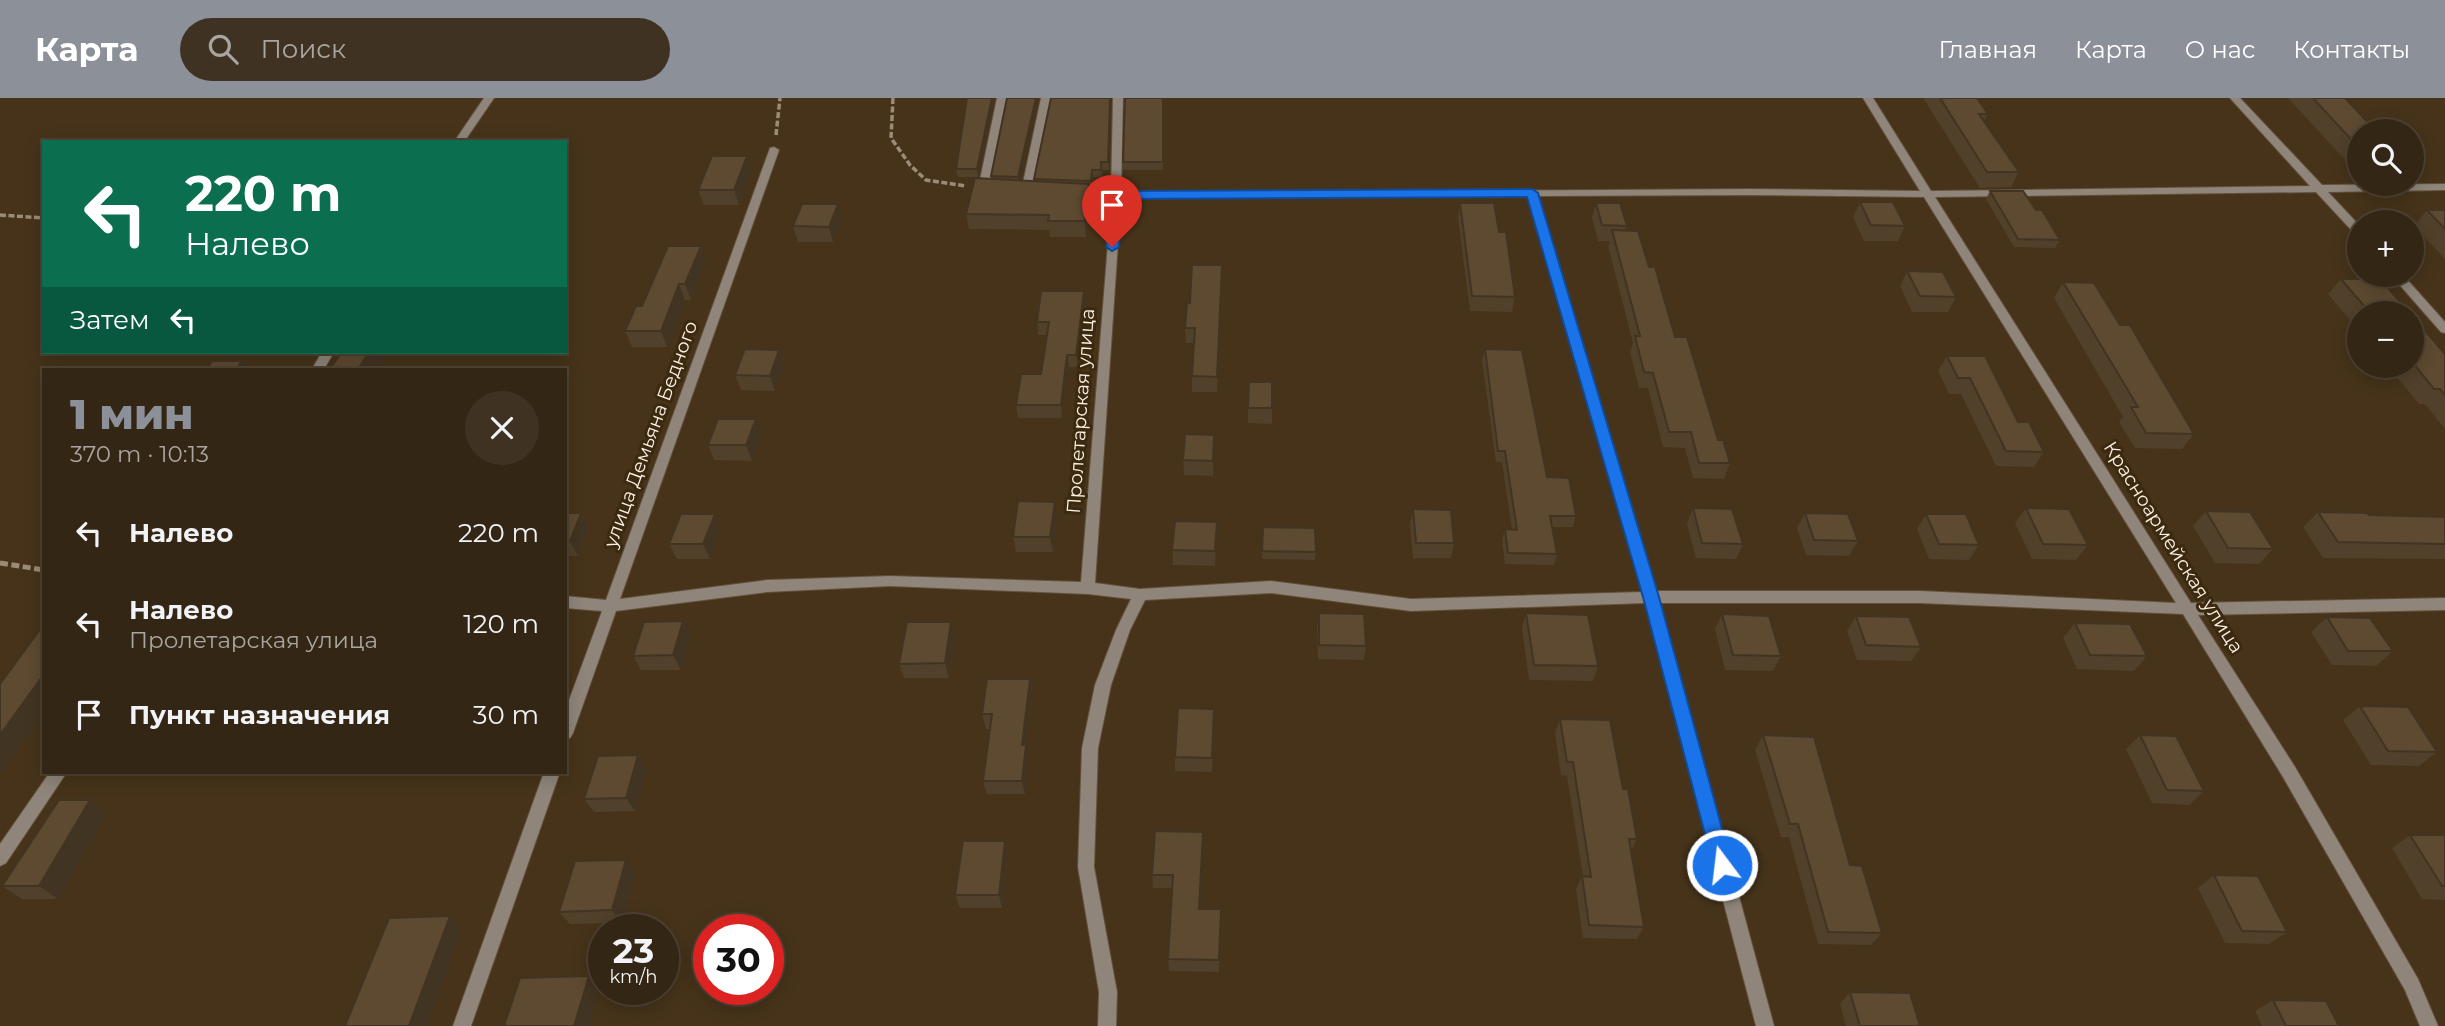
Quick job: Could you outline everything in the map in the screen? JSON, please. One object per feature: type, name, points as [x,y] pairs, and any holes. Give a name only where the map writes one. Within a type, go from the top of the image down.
[{"type":"street","points":[[460,140],[489,98]]},
{"type":"street","points":[[1002,98],[983,189],[1039,192]]},
{"type":"street","points":[[1015,191],[1046,98]]},
{"type":"street","name":"Пролетарская улица","points":[[1088,588],[1116,195],[1118,98]]},
{"type":"street","name":"Красноармейская улица","points":[[1868,98],[2189,609],[2288,772],[2412,985],[2429,1026]]},
{"type":"street","points":[[2235,98],[2347,218]]},
{"type":"street","name":"улица Демьяна Бедного","points":[[567,727],[774,150]]},
{"type":"street","points":[[1065,193],[1927,194],[2445,187]]},
{"type":"street","points":[[1532,193],[1651,597],[1765,1026]]},
{"type":"street","points":[[2408,287],[2445,329]]},
{"type":"street","points":[[567,602],[610,606],[767,586],[828,582],[1088,588],[1140,595],[1271,587],[1411,605],[1651,597],[1920,597],[2189,609],[2445,604]]},
{"type":"street","points":[[1107,1026],[1108,992],[1086,866],[1090,748],[1103,685],[1123,630],[1140,595]]},
{"type":"street","points":[[0,858],[58,774]]},
{"type":"street","points":[[462,1026],[551,774]]},
{"type":"path","points":[[774,150],[780,98]]},
{"type":"path","points":[[892,98],[891,138],[910,165],[926,180],[983,189]]},
{"type":"path","points":[[0,215],[42,218]]},
{"type":"path","points":[[0,563],[42,570]]},
{"type":"building","points":[[967,98],[992,98],[977,169],[956,169]]},
{"type":"building","points":[[1007,98],[1036,98],[1018,177],[991,176]]},
{"type":"building","points":[[1051,98],[1110,98],[1108,162],[1101,162],[1101,170],[1092,170],[1091,181],[1034,179]]},
{"type":"building","points":[[1125,98],[1163,98],[1163,162],[1123,162]]},
{"type":"building","points":[[1940,98],[1977,98],[1988,114],[1979,114],[2019,172],[1987,172]]},
{"type":"building","points":[[2313,98],[2345,98],[2365,119],[2347,119],[2347,135]]},
{"type":"building","points":[[712,156],[747,156],[734,190],[698,190]]},
{"type":"building","points":[[975,178],[1089,184],[1085,221],[1048,221],[1049,215],[966,214]]},
{"type":"building","points":[[1990,191],[2023,191],[2036,210],[2042,210],[2060,240],[2018,239]]},
{"type":"building","points":[[1860,202],[1893,202],[1905,226],[1871,225]]},
{"type":"building","points":[[1460,203],[1494,203],[1499,232],[1506,232],[1515,297],[1472,296]]},
{"type":"building","points":[[1596,203],[1620,203],[1627,226],[1602,225]]},
{"type":"building","points":[[802,204],[838,204],[829,227],[793,226]]},
{"type":"building","points":[[2427,210],[2445,210],[2445,229]]},
{"type":"building","points":[[1612,230],[1638,231],[1649,267],[1655,267],[1675,337],[1687,337],[1718,440],[1723,440],[1730,463],[1699,463],[1691,432],[1669,432],[1653,373],[1644,372],[1635,336],[1640,336]]},
{"type":"building","points":[[668,246],[701,246],[685,284],[679,284],[661,331],[625,331],[636,306],[642,306]]},
{"type":"building","points":[[1192,265],[1222,265],[1217,377],[1192,376],[1195,328],[1185,328],[1187,303],[1190,303]]},
{"type":"building","points":[[1907,271],[1943,272],[1956,297],[1920,296]]},
{"type":"building","points":[[2063,282],[2094,283],[2120,325],[2130,325],[2194,434],[2146,433],[2131,407],[2138,407]]},
{"type":"building","points":[[2348,287],[2387,287],[2399,301],[2360,301]]},
{"type":"building","points":[[1041,291],[1084,291],[1076,355],[1067,355],[1061,405],[1016,405],[1021,374],[1041,374],[1049,322],[1037,322]]},
{"type":"building","points":[[2424,329],[2445,354],[2445,395],[2440,389],[2434,389],[2424,377]]},
{"type":"building","points":[[745,349],[779,350],[770,376],[735,375]]},
{"type":"building","points":[[1485,349],[1522,350],[1547,477],[1569,478],[1576,516],[1550,516],[1557,554],[1508,553],[1505,529],[1517,530],[1505,451],[1498,451]]},
{"type":"building","points":[[341,354],[368,354],[359,368],[331,368]]},
{"type":"building","points":[[1947,356],[1985,356],[2018,422],[2029,422],[2044,452],[2006,451],[1970,378],[1958,378]]},
{"type":"building","points":[[212,361],[242,361],[237,368],[208,368]]},
{"type":"building","points":[[1249,382],[1272,382],[1272,408],[1248,408]]},
{"type":"building","points":[[718,419],[756,419],[746,445],[708,445]]},
{"type":"building","points":[[1185,434],[1214,435],[1213,461],[1183,460]]},
{"type":"building","points":[[1018,501],[1055,502],[1050,537],[1013,537]]},
{"type":"building","points":[[1693,508],[1732,509],[1743,544],[1702,543]]},
{"type":"building","points":[[2026,508],[2069,509],[2088,545],[2043,544]]},
{"type":"building","points":[[1413,509],[1451,510],[1454,543],[1416,543]]},
{"type":"building","points":[[2206,511],[2250,512],[2273,549],[2228,548]]},
{"type":"building","points":[[2318,512],[2445,517],[2445,544],[2338,542]]},
{"type":"building","points":[[567,513],[581,513],[570,541],[567,541]]},
{"type":"building","points":[[1805,513],[1848,514],[1858,541],[1814,540]]},
{"type":"building","points":[[681,514],[715,514],[703,544],[669,544]]},
{"type":"building","points":[[1926,514],[1966,514],[1979,545],[1939,544]]},
{"type":"building","points":[[1175,521],[1217,522],[1215,551],[1172,550]]},
{"type":"building","points":[[1263,527],[1315,528],[1316,552],[1262,551]]},
{"type":"building","points":[[1319,613],[1364,614],[1366,646],[1319,645]]},
{"type":"building","points":[[1526,613],[1588,615],[1598,666],[1534,665]]},
{"type":"building","points":[[1722,614],[1769,616],[1781,656],[1733,655]]},
{"type":"building","points":[[1856,616],[1909,617],[1921,647],[1866,645]]},
{"type":"building","points":[[2327,617],[2370,618],[2393,651],[2348,651]]},
{"type":"building","points":[[683,621],[673,655],[633,656],[644,622]]},
{"type":"building","points":[[907,622],[951,622],[945,663],[899,664]]},
{"type":"building","points":[[2075,623],[2130,624],[2147,656],[2090,655]]},
{"type":"building","points":[[42,627],[42,677],[0,735],[0,684]]},
{"type":"building","points":[[987,679],[1030,679],[1022,745],[1026,745],[1022,781],[983,781],[992,714],[982,714]]},
{"type":"building","points":[[2360,706],[2408,707],[2437,752],[2388,751]]},
{"type":"building","points":[[1178,708],[1214,709],[1212,758],[1175,757]]},
{"type":"building","points":[[1560,719],[1610,720],[1623,789],[1628,789],[1637,839],[1629,839],[1644,927],[1589,925],[1582,876],[1591,877],[1573,762],[1567,762]]},
{"type":"building","points":[[1763,735],[1814,737],[1850,865],[1862,866],[1882,933],[1828,932],[1798,824],[1790,824]]},
{"type":"building","points":[[2140,735],[2176,736],[2204,791],[2167,790]]},
{"type":"building","points":[[638,755],[626,798],[584,799],[598,756]]},
{"type":"building","points":[[59,800],[90,800],[39,886],[2,886]]},
{"type":"building","points":[[1155,831],[1203,832],[1199,909],[1221,909],[1219,960],[1168,959],[1173,875],[1152,875]]},
{"type":"building","points":[[2410,835],[2445,835],[2445,886],[2442,886]]},
{"type":"building","points":[[963,841],[1005,841],[999,895],[955,895]]},
{"type":"building","points":[[626,860],[612,910],[559,912],[575,861]]},
{"type":"building","points":[[2214,875],[2258,876],[2287,932],[2242,931]]},
{"type":"building","points":[[450,916],[409,1026],[345,1026],[389,918]]},
{"type":"building","points":[[588,976],[574,1026],[504,1026],[520,978]]},
{"type":"building","points":[[1850,992],[1910,993],[1920,1026],[1860,1026]]},
{"type":"building","points":[[2273,1000],[2326,1001],[2339,1026],[2286,1026]]},
{"type":"route","points":[[1112,247],[1116,195],[1532,193],[1651,597],[1722,865]]}]
